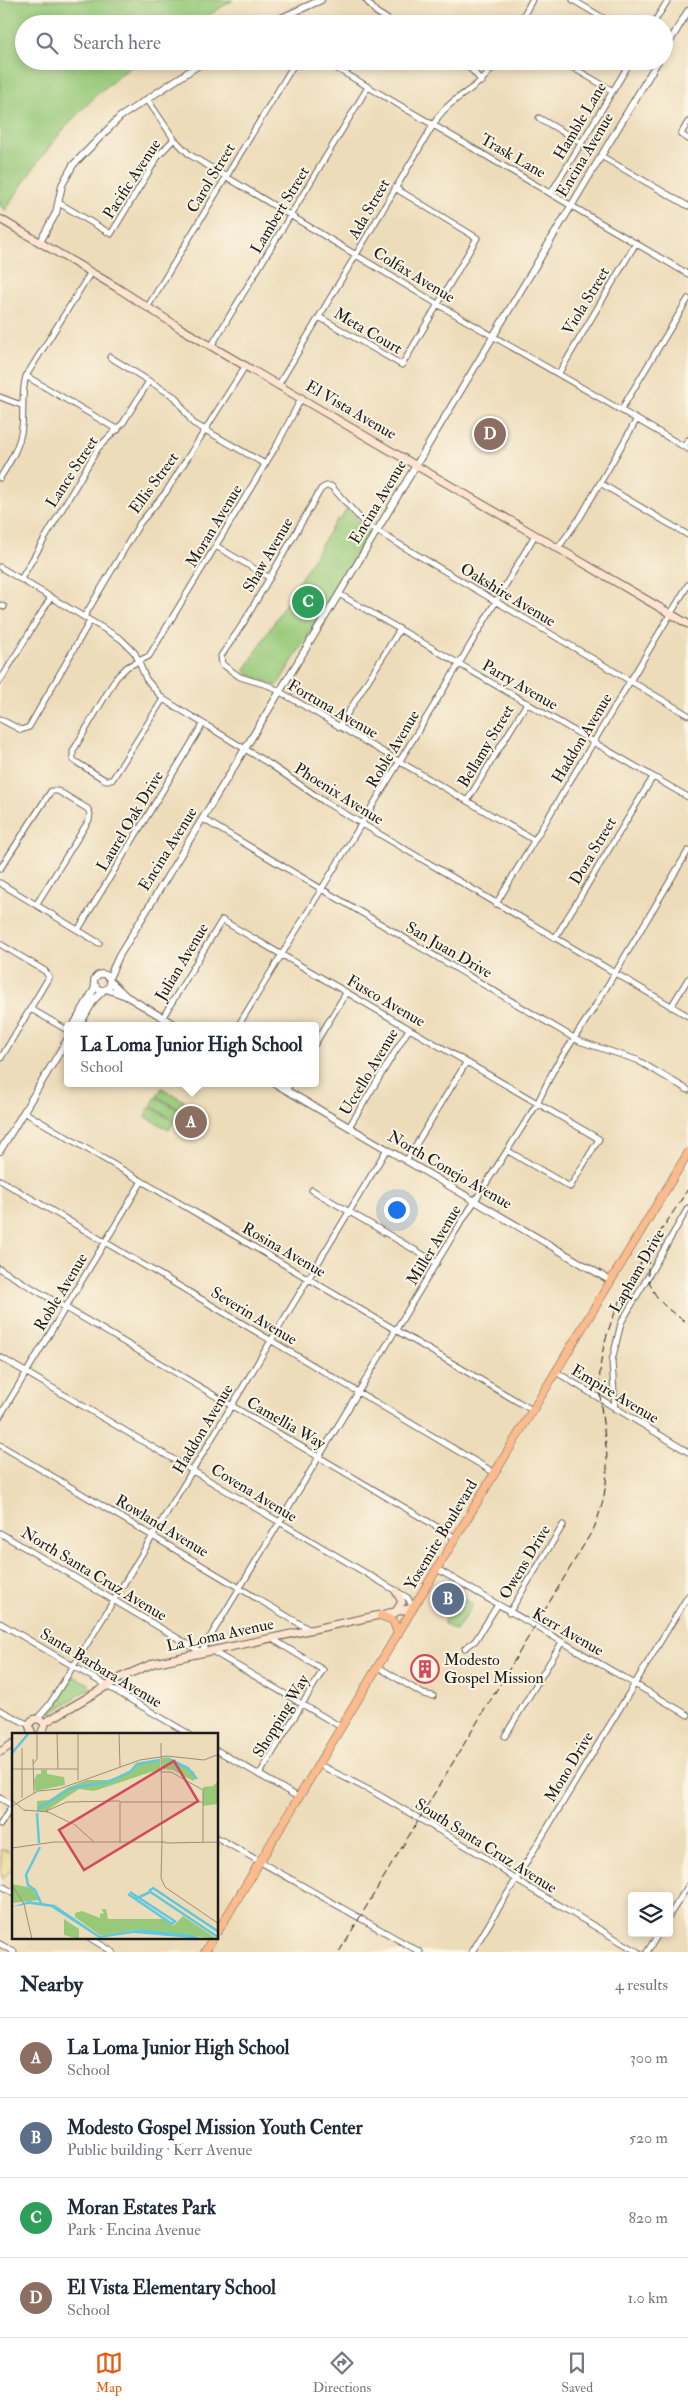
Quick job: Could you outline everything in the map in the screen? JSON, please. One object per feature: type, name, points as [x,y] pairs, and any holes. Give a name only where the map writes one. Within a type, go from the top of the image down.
[{"type":"main road","name":"El Vista Avenue","points":[[0,219],[91,272],[147,308],[688,624]]},
{"type":"main road","name":"Yosemite Boulevard","points":[[219,1926],[398,1634],[688,1152]]},
{"type":"main road","points":[[395,1613],[402,1602],[396,1591]]},
{"type":"main road","name":"La Loma Avenue","points":[[44,1723],[106,1686],[147,1666],[201,1652],[413,1608]]},
{"type":"main road","points":[[381,1616],[392,1619],[398,1634]]},
{"type":"main road","points":[[29,1732],[32,1720],[37,1719],[44,1723],[45,1730],[43,1733]]},
{"type":"main road","points":[[0,1752],[12,1744]]},
{"type":"main road","points":[[205,1952],[212,1940]]},
{"type":"street","points":[[288,15],[321,0]]},
{"type":"street","points":[[366,0],[381,15]]},
{"type":"street","points":[[524,15],[532,0]]},
{"type":"street","points":[[573,0],[598,15]]},
{"type":"street","points":[[659,15],[668,0]]},
{"type":"street","points":[[673,36],[688,11]]},
{"type":"street","points":[[40,242],[59,203],[62,185],[73,165],[112,123],[191,70]]},
{"type":"street","name":"Carol Street","points":[[147,308],[291,70]]},
{"type":"street","name":"Trask Lane","points":[[339,70],[688,274]]},
{"type":"street","points":[[471,70],[482,82]]},
{"type":"street","name":"Ada Street","points":[[279,384],[433,124],[450,104],[482,82],[491,70]]},
{"type":"street","points":[[577,70],[613,91]]},
{"type":"street","name":"Hamble Lane","points":[[551,193],[626,70]]},
{"type":"street","name":"Encina Avenue","points":[[96,986],[95,979],[118,956],[340,594],[653,70]]},
{"type":"street","name":"Lambert Street","points":[[212,345],[368,87]]},
{"type":"street","name":"Colfax Avenue","points":[[147,98],[174,139],[190,155],[439,305],[494,335],[686,448]]},
{"type":"street","points":[[539,118],[582,143]]},
{"type":"street","points":[[688,122],[680,134],[688,139]]},
{"type":"street","name":"Pacific Avenue","points":[[59,203],[111,234],[159,155],[174,139]]},
{"type":"street","points":[[601,156],[688,206]]},
{"type":"street","name":"Meta Court","points":[[319,317],[402,365],[439,305],[477,238],[395,188]]},
{"type":"street","name":"Viola Street","points":[[558,373],[636,242]]},
{"type":"street","points":[[0,478],[2,470],[20,436],[21,405],[26,376],[91,272]]},
{"type":"street","points":[[621,410],[688,299]]},
{"type":"street","points":[[110,357],[179,400],[189,418],[205,430],[265,464]]},
{"type":"street","name":"Ellis Street","points":[[84,617],[140,523],[166,492],[246,365]]},
{"type":"street","points":[[26,376],[118,430]]},
{"type":"street","name":"Lance Street","points":[[21,579],[98,448],[118,430],[149,381]]},
{"type":"street","points":[[0,397],[21,405]]},
{"type":"street","name":"Moran Avenue","points":[[163,699],[112,780],[104,780],[74,762],[72,758],[73,751],[116,678],[127,667],[149,656],[265,464],[302,398]]},
{"type":"street","points":[[558,548],[600,483],[637,419]]},
{"type":"street","points":[[686,448],[688,440]]},
{"type":"street","points":[[600,483],[688,535]]},
{"type":"street","name":"Oakshire Avenue","points":[[326,486],[335,489],[356,515],[377,530],[494,602],[688,715]]},
{"type":"street","name":"Shaw Avenue","points":[[233,638],[321,489],[326,486]]},
{"type":"street","name":"Roble Avenue","points":[[240,1022],[400,762],[536,534]]},
{"type":"street","points":[[216,546],[270,578]]},
{"type":"street","name":"Phoenix Avenue","points":[[0,567],[121,639],[139,660],[146,679],[163,699],[362,824],[688,1016]]},
{"type":"street","name":"Haddon Avenue","points":[[496,904],[688,585]]},
{"type":"street","name":"Parry Avenue","points":[[340,594],[688,797]]},
{"type":"street","points":[[0,681],[50,597]]},
{"type":"street","points":[[0,719],[21,730],[29,727],[90,621]]},
{"type":"street","points":[[339,727],[400,629]]},
{"type":"street","name":"Fortuna Avenue","points":[[233,638],[221,656],[224,667],[240,677],[270,686],[534,840]]},
{"type":"street","name":"Bellamy Street","points":[[467,801],[527,703]]},
{"type":"street","name":"Laurel Oak Drive","points":[[78,930],[203,724]]},
{"type":"street","name":"Dora Street","points":[[555,938],[653,777]]},
{"type":"street","points":[[0,869],[49,793],[58,791],[88,809],[90,814],[89,820],[36,905]]},
{"type":"street","name":"San Juan Drive","points":[[203,819],[574,1038],[637,1060],[688,1090]]},
{"type":"street","name":"Miller Avenue","points":[[201,1652],[475,1201],[537,1104],[554,1069],[615,973],[688,851]]},
{"type":"street","points":[[0,883],[98,943]]},
{"type":"street","name":"Fusco Avenue","points":[[222,920],[599,1139],[570,1187],[508,1151]]},
{"type":"street","name":"Julian Avenue","points":[[163,1018],[222,920]]},
{"type":"street","points":[[0,944],[45,971],[48,975],[48,981],[1,1058]]},
{"type":"street","name":"Encina Avenue","points":[[105,989],[118,956]]},
{"type":"street","points":[[102,974],[110,979],[126,996]]},
{"type":"street","points":[[672,1006],[688,979]]},
{"type":"street","points":[[75,1022],[96,986],[126,996],[170,1022]]},
{"type":"street","points":[[80,1022],[94,1000],[105,989]]},
{"type":"street","points":[[319,1037],[346,993]]},
{"type":"street","points":[[31,1009],[64,1028]]},
{"type":"street","name":"Uccello Avenue","points":[[350,1127],[409,1030]]},
{"type":"street","points":[[0,1151],[64,1045]]},
{"type":"street","points":[[406,1161],[466,1063]]},
{"type":"street","name":"North Conejo Avenue","points":[[281,1087],[611,1281]]},
{"type":"street","name":"Rosina Avenue","points":[[24,1112],[532,1410]]},
{"type":"street","name":"Haddon Avenue","points":[[37,1719],[49,1705],[114,1600],[387,1149]]},
{"type":"street","name":"Severin Avenue","points":[[0,1180],[495,1473]]},
{"type":"street","name":"Roble Avenue","points":[[0,1416],[142,1181]]},
{"type":"street","points":[[312,1190],[437,1263]]},
{"type":"street","name":"Lapham Drive","points":[[615,1409],[612,1361],[621,1323],[688,1208]]},
{"type":"street","name":"Camellia Way","points":[[0,1269],[456,1538]]},
{"type":"street","name":"Covena Avenue","points":[[0,1357],[408,1598],[413,1608]]},
{"type":"street","name":"Empire Avenue","points":[[556,1372],[688,1452]]},
{"type":"street","name":"Rowland Avenue","points":[[0,1445],[310,1630]]},
{"type":"street","name":"Owens Drive","points":[[509,1613],[563,1525]]},
{"type":"street","name":"North Santa Cruz Avenue","points":[[0,1532],[201,1652]]},
{"type":"street","name":"Kerr Avenue","points":[[436,1570],[688,1716]]},
{"type":"street","name":"Mono Drive","points":[[472,1952],[688,1596]]},
{"type":"street","points":[[465,1648],[475,1641],[497,1606]]},
{"type":"street","name":"Santa Barbara Avenue","points":[[0,1623],[187,1733]]},
{"type":"street","name":"Shopping Way","points":[[259,1775],[323,1670],[271,1638]]},
{"type":"street","points":[[505,1736],[562,1642]]},
{"type":"street","points":[[212,1650],[341,1727]]},
{"type":"street","points":[[378,1667],[423,1694],[434,1696]]},
{"type":"street","points":[[0,1710],[29,1732]]},
{"type":"street","points":[[219,1752],[298,1797]]},
{"type":"street","name":"South Santa Cruz Avenue","points":[[318,1764],[365,1787],[483,1856],[516,1880],[638,1952]]},
{"type":"street","points":[[0,1798],[12,1804]]},
{"type":"street","points":[[0,1825],[12,1806]]},
{"type":"street","points":[[219,1839],[420,1952]]},
{"type":"street","points":[[0,1885],[12,1892]]},
{"type":"street","points":[[673,1910],[688,1886]]},
{"type":"street","points":[[647,1952],[656,1937]]},
{"type":"street","points":[[93,1940],[110,1951]]},
{"type":"street","points":[[0,1944],[14,1952]]},
{"type":"green space","points":[[0,0],[233,0],[209,15],[15,15],[15,70],[127,70],[99,93],[65,128],[34,167],[6,210],[0,206]]},
{"type":"green space","points":[[347,509],[371,533],[277,686],[247,674],[245,670],[337,519],[340,520]]},
{"type":"green space","points":[[162,1088],[186,1102],[181,1110],[157,1096]]},
{"type":"green space","points":[[156,1097],[180,1111],[175,1120],[151,1106]]},
{"type":"green space","points":[[150,1107],[174,1121],[169,1130],[145,1116]]},
{"type":"green space","points":[[461,1597],[473,1604],[456,1631],[443,1623]]},
{"type":"green space","points":[[73,1676],[89,1684],[90,1688],[52,1713],[50,1711]]},
{"type":"sand","points":[[0,1850],[8,1851],[12,1855],[12,1869],[2,1878]]},
{"type":"railway","points":[[339,1952],[594,1528],[600,1511],[607,1476],[600,1382],[604,1347],[611,1323],[633,1276],[688,1189]]},
{"type":"railway","points":[[650,1256],[649,1278],[656,1296],[670,1311],[688,1323]]},
{"type":"place","name":"El Vista Elementary School","points":[[490,434]]},
{"type":"place","name":"Moran Estates Park","points":[[308,602]]},
{"type":"place","name":"La Loma Junior High School","points":[[191,1122]]},
{"type":"place","name":"Modesto Gospel Mission Youth Center","points":[[448,1599]]},
{"type":"place","name":"Modesto Gospel Mission","points":[[425,1669]]}]
